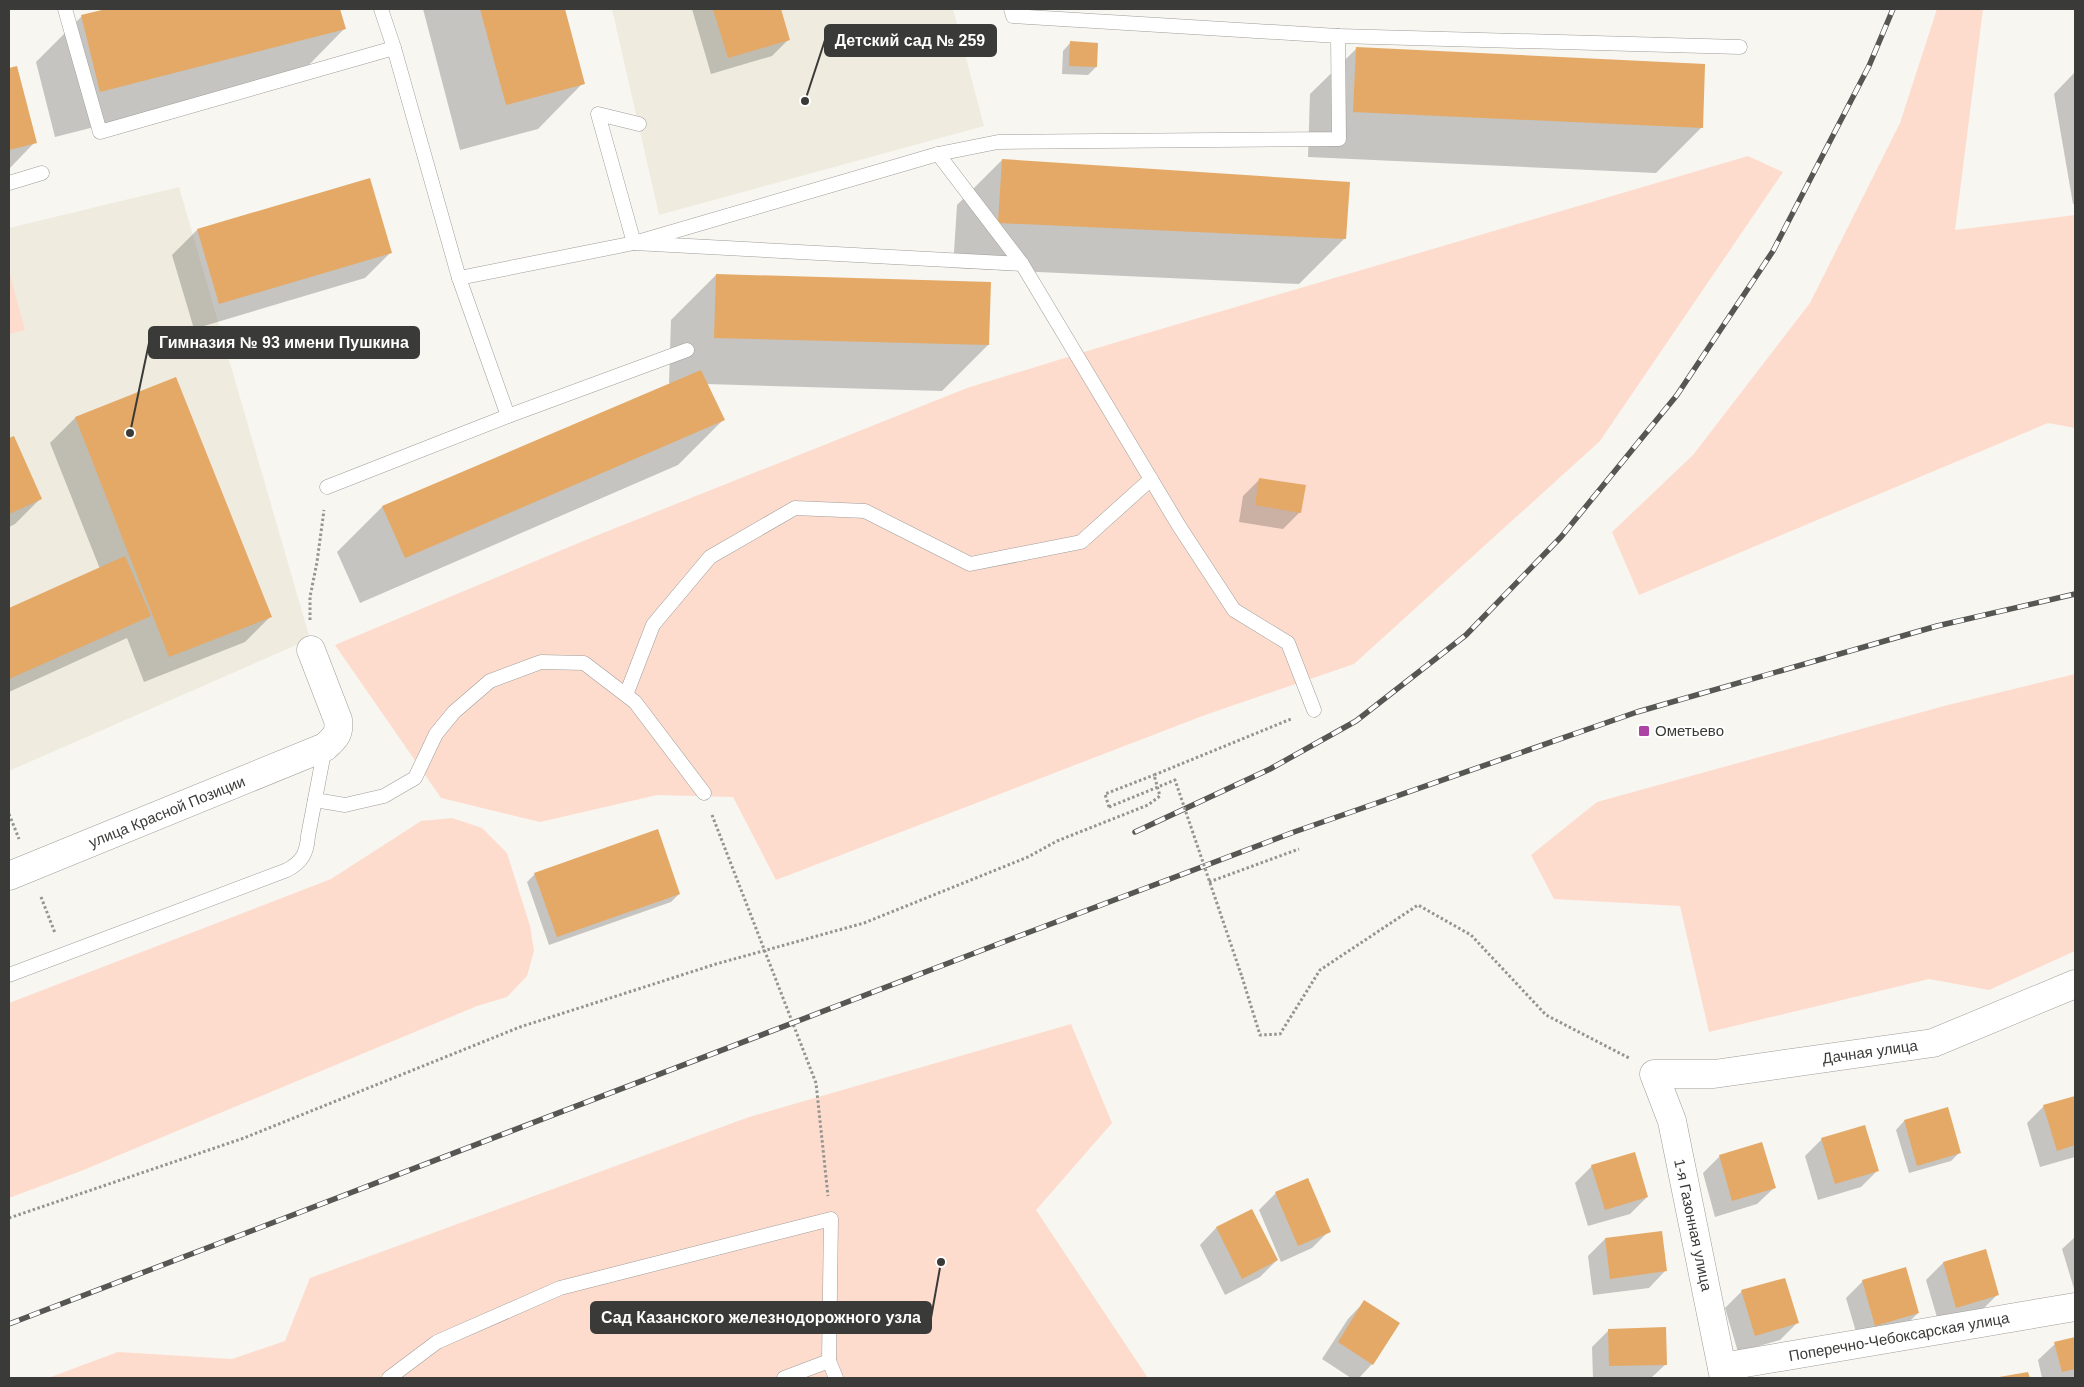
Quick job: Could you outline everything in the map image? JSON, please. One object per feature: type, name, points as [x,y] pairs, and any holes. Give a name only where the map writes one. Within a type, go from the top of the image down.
[{"type":"street","points":[[311,650],[338,720],[337,737],[325,747]]},
{"type":"street","name":"улица Красной Позиции","points":[[9,876],[325,747]]},
{"type":"street","name":"Дачная улица","points":[[1654,1074],[1714,1074],[1932,1043],[2075,984]]},
{"type":"street","name":"1-я Газонная улица","points":[[1654,1074],[1672,1121],[1723,1372]]},
{"type":"street","name":"Поперечно-Чебоксарская улица","points":[[1723,1372],[2075,1307]]},
{"type":"lane","points":[[64,9],[100,132],[394,48]]},
{"type":"lane","points":[[381,9],[394,48],[459,278],[508,416]]},
{"type":"lane","points":[[1011,9],[1013,16],[1338,36],[1740,47]]},
{"type":"lane","points":[[459,278],[634,243],[938,154],[998,142],[1339,139],[1338,36]]},
{"type":"lane","points":[[634,243],[598,114],[639,124]]},
{"type":"lane","points":[[938,154],[1022,264],[1151,480],[1234,610],[1288,643],[1314,710]]},
{"type":"lane","points":[[9,183],[42,172]]},
{"type":"lane","points":[[634,243],[1022,264]]},
{"type":"lane","points":[[327,487],[508,416],[687,350]]},
{"type":"lane","points":[[626,695],[653,625],[710,557],[795,508],[865,511],[970,564],[1081,542],[1151,480]]},
{"type":"lane","points":[[315,800],[345,805],[384,796],[415,778],[436,734],[454,712],[490,681],[541,662],[584,663],[635,702],[704,793]]},
{"type":"lane","points":[[9,975],[297,865],[304,857],[308,847],[325,747]]},
{"type":"lane","points":[[389,1378],[437,1342],[560,1288],[831,1219],[829,1360],[836,1378]]},
{"type":"lane","points":[[784,1378],[829,1360]]},
{"type":"path","points":[[311,650],[310,597],[317,562],[327,487]]},
{"type":"path","points":[[1314,710],[1105,794],[1109,806],[1175,780],[1260,1035],[1280,1034],[1320,970],[1418,905],[1471,935],[1546,1015],[1620,1053],[1654,1074]]},
{"type":"path","points":[[9,1218],[244,1138],[520,1027],[716,964],[864,923],[1028,858],[1056,841],[1148,805],[1160,796],[1154,775]]},
{"type":"path","points":[[704,793],[816,1083],[831,1219]]},
{"type":"path","points":[[1210,882],[1299,850]]},
{"type":"shaded area","points":[[612,9],[953,9],[984,126],[659,215]]},
{"type":"shaded area","points":[[1937,9],[1983,9],[1955,230],[2075,215],[2075,428],[2048,423],[1639,595],[1612,532],[1693,455],[1810,303],[1900,123]]},
{"type":"shaded area","points":[[1748,156],[1783,172],[1600,441],[1354,664],[1205,715],[776,880],[733,797],[657,795],[540,822],[441,798],[335,645],[593,537],[967,388]]},
{"type":"shaded area","points":[[179,187],[310,639],[9,771],[9,228]]},
{"type":"shaded area","points":[[9,271],[25,330],[9,334]]},
{"type":"shaded area","points":[[2075,674],[2075,951],[1989,990],[1929,979],[1709,1032],[1680,906],[1554,899],[1531,855],[1597,802],[1944,706]]},
{"type":"shaded area","points":[[452,818],[482,828],[507,853],[530,926],[534,951],[527,976],[507,997],[477,1006],[81,1171],[9,1198],[9,1003],[331,879],[421,821]]},
{"type":"shaded area","points":[[1071,1024],[1112,1123],[1036,1210],[1148,1378],[48,1378],[118,1352],[232,1359],[285,1341],[310,1278],[749,1117]]},
{"type":"building","points":[[106,9],[340,9],[346,29],[100,92],[81,15]]},
{"type":"building","points":[[480,9],[565,9],[585,84],[506,105]]},
{"type":"building","points":[[713,9],[781,9],[790,40],[728,58]]},
{"type":"building","points":[[1070,41],[1098,43],[1097,67],[1069,66]]},
{"type":"building","points":[[1356,47],[1705,64],[1703,128],[1353,112]]},
{"type":"building","points":[[17,66],[37,143],[9,150],[9,68]]},
{"type":"building","points":[[1002,159],[1350,182],[1346,239],[998,223]]},
{"type":"building","points":[[370,178],[392,253],[219,304],[197,229]]},
{"type":"building","points":[[716,274],[991,282],[989,345],[714,338]]},
{"type":"building","points":[[701,370],[725,420],[405,558],[382,506]]},
{"type":"building","points":[[176,377],[272,617],[169,657],[75,417]]},
{"type":"building","points":[[14,436],[42,499],[9,514],[9,438]]},
{"type":"building","points":[[1259,478],[1306,485],[1301,513],[1255,505]]},
{"type":"building","points":[[125,556],[151,616],[9,679],[9,608]]},
{"type":"building","points":[[658,829],[680,894],[557,937],[534,873]]},
{"type":"building","points":[[2075,1096],[2075,1145],[2057,1151],[2043,1105]]},
{"type":"building","points":[[1948,1107],[1961,1153],[1917,1166],[1904,1120]]},
{"type":"building","points":[[1865,1125],[1879,1171],[1835,1184],[1821,1138]]},
{"type":"building","points":[[1762,1142],[1776,1188],[1732,1201],[1719,1155]]},
{"type":"building","points":[[1635,1152],[1648,1197],[1605,1210],[1591,1165]]},
{"type":"building","points":[[1308,1178],[1331,1232],[1298,1246],[1275,1192]]},
{"type":"building","points":[[1252,1209],[1278,1260],[1242,1279],[1216,1227]]},
{"type":"building","points":[[1662,1231],[1667,1271],[1610,1279],[1605,1238]]},
{"type":"building","points":[[1986,1249],[1999,1295],[1956,1308],[1943,1262]]},
{"type":"building","points":[[1906,1267],[1919,1313],[1875,1326],[1862,1280]]},
{"type":"building","points":[[1785,1278],[1799,1323],[1755,1336],[1741,1290]]},
{"type":"building","points":[[1364,1300],[1400,1323],[1373,1365],[1338,1342]]},
{"type":"building","points":[[1666,1327],[1667,1365],[1609,1366],[1608,1329]]},
{"type":"building","points":[[2075,1337],[2075,1369],[2062,1372],[2054,1342]]},
{"type":"building","points":[[2028,1372],[2030,1378],[1999,1378],[1999,1377]]},
{"type":"railway","points":[[1135,832],[1270,769],[1356,721],[1466,635],[1561,537],[1677,395],[1773,251],[1869,66],[1893,9]]},
{"type":"railway","points":[[9,1324],[1294,832],[1637,712],[1937,626],[2075,594]]},
{"type":"place","name":"Детский сад № 259","points":[[805,101]]},
{"type":"place","name":"Гимназия № 93 имени Пушкина","points":[[130,433]]},
{"type":"place","name":"Ометьево","points":[[1644,731]]},
{"type":"place","name":"Сад Казанского железнодорожного узла","points":[[941,1262]]}]
